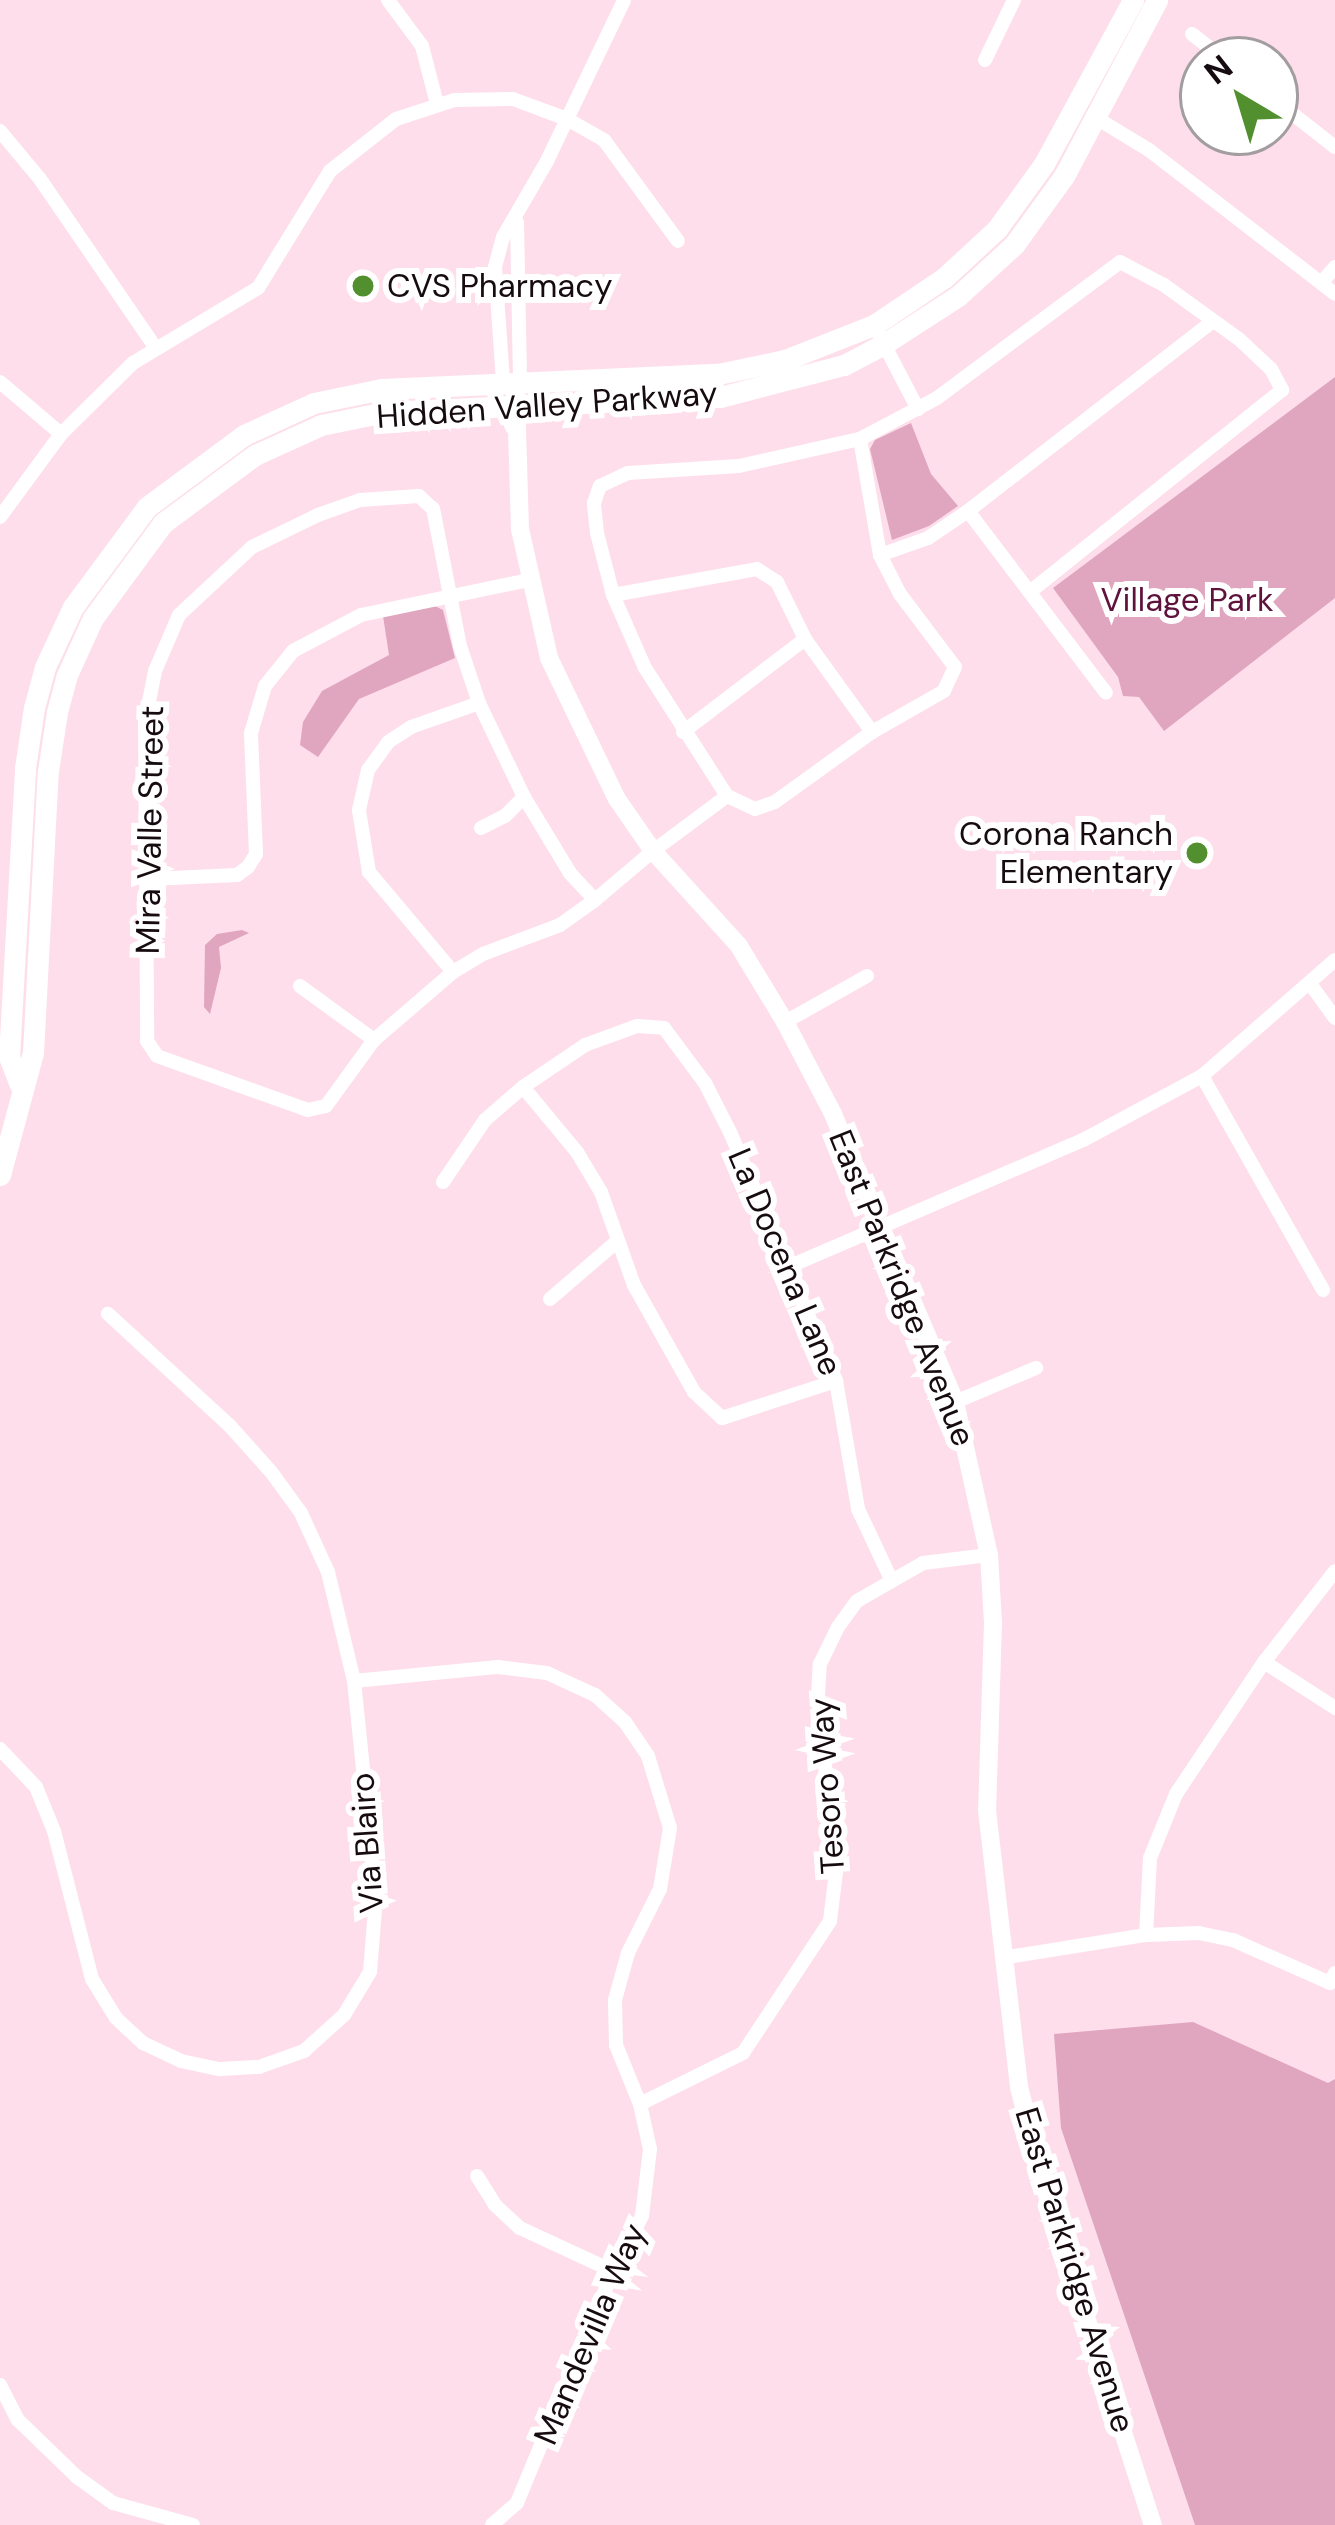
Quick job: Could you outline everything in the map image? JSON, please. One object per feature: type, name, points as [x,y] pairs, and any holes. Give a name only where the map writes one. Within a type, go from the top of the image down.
[{"type":"main road","name":"Hidden Valley Parkway","points":[[879,334],[997,230],[1044,164],[1133,0]]},
{"type":"main road","name":"Hidden Valley Parkway","points":[[0,1175],[20,1085],[9,1057],[25,768],[34,708],[45,667],[73,607],[147,507],[244,435],[314,403],[382,389],[512,388],[718,374],[879,334],[958,296],[1014,245],[1064,176],[1157,0]]},
{"type":"main road","name":"East Parkridge Avenue","points":[[512,388],[528,580],[549,658],[584,738],[653,850],[739,946],[785,1022],[833,1114],[955,1402],[989,1556],[993,1623],[987,1810],[1019,2087],[1044,2186],[1153,2525]]},
{"type":"street","points":[[388,0],[422,46],[437,104]]},
{"type":"street","points":[[512,388],[517,217],[624,0]]},
{"type":"street","points":[[985,60],[1015,0]]},
{"type":"street","points":[[0,517],[61,434],[155,347],[258,289],[330,171],[396,119],[437,104],[512,100],[567,119],[604,140],[678,241]]},
{"type":"street","points":[[1076,107],[1149,149],[1335,294]]},
{"type":"street","points":[[1299,119],[1335,147]]},
{"type":"street","points":[[0,131],[40,179],[155,347]]},
{"type":"street","points":[[860,439],[880,556],[900,594],[955,667],[944,691],[872,732],[775,802],[754,809],[727,796],[645,668],[613,595],[597,533],[594,503],[600,486],[628,472],[739,466],[860,439],[917,409],[1030,332],[1120,262],[1164,285],[1255,354],[1282,390],[1032,590]]},
{"type":"street","points":[[1322,282],[1335,267]]},
{"type":"street","points":[[880,556],[928,538],[968,511],[1210,323]]},
{"type":"street","points":[[879,334],[917,409]]},
{"type":"street","points":[[0,382],[61,434]]},
{"type":"street","name":"Mira Valle Street","points":[[374,1040],[326,1106],[308,1110],[157,1056],[147,1041],[150,880],[145,722],[155,671],[179,616],[252,548],[318,514],[360,500],[419,496],[433,509],[451,595]]},
{"type":"street","points":[[968,511],[1106,693]]},
{"type":"street","points":[[613,595],[758,569],[777,581],[805,639],[872,732]]},
{"type":"street","points":[[150,880],[237,875],[256,854],[251,733],[266,686],[293,651],[361,614],[528,580]]},
{"type":"street","points":[[451,595],[460,646],[479,703],[524,797],[571,873],[595,901]]},
{"type":"street","points":[[683,732],[805,639]]},
{"type":"street","points":[[453,972],[368,872],[359,810],[368,770],[388,742],[411,727],[479,703]]},
{"type":"street","points":[[301,986],[374,1040],[453,972],[483,954],[560,925],[595,901],[653,850],[727,796]]},
{"type":"street","points":[[481,828],[505,816],[524,797]]},
{"type":"street","points":[[788,1268],[1085,1138],[1202,1076],[1335,960]]},
{"type":"street","points":[[785,1022],[867,976]]},
{"type":"street","points":[[1311,985],[1335,1018]]},
{"type":"street","name":"La Docena Lane","points":[[524,1087],[585,1045],[637,1026],[664,1028],[705,1083],[836,1381],[858,1508],[892,1579]]},
{"type":"street","points":[[1202,1076],[1323,1290]]},
{"type":"street","points":[[443,1182],[485,1120],[524,1087],[577,1152],[601,1192],[615,1243],[673,1361],[722,1418],[836,1381]]},
{"type":"street","points":[[550,1299],[615,1243]]},
{"type":"street","name":"Via Blairo","points":[[0,1749],[35,1787],[54,1831],[92,1979],[116,2018],[143,2044],[181,2061],[220,2069],[259,2067],[304,2051],[344,2015],[370,1972],[376,1897],[354,1681],[328,1572],[301,1513],[230,1426],[108,1314]]},
{"type":"street","points":[[955,1402],[1036,1368]]},
{"type":"street","name":"Tesoro Way","points":[[640,2104],[743,2053],[830,1921],[836,1872],[820,1664],[857,1601],[923,1563],[989,1556]]},
{"type":"street","points":[[1146,1935],[1150,1858],[1176,1794],[1264,1662],[1335,1571]]},
{"type":"street","points":[[1264,1662],[1335,1708]]},
{"type":"street","name":"Mandevilla Way","points":[[354,1681],[498,1667],[547,1673],[595,1695],[625,1722],[648,1756],[670,1828],[660,1889],[628,1953],[614,2000],[616,2045],[640,2104],[650,2149],[642,2216],[613,2271],[517,2503],[492,2525]]},
{"type":"street","points":[[1002,1958],[1146,1935],[1198,1933],[1233,1940],[1332,1978]]},
{"type":"street","points":[[477,2176],[495,2205],[520,2228],[613,2271]]},
{"type":"street","points":[[0,2385],[19,2420],[113,2503],[193,2525]]},
{"type":"green space","name":"Village Park","points":[[1335,377],[1335,598],[1164,731],[1139,697],[1123,696],[1118,677],[1053,588]]},
{"type":"green space","points":[[911,423],[931,474],[958,506],[929,526],[892,540],[870,449],[875,440]]},
{"type":"green space","points":[[433,605],[443,610],[455,658],[359,699],[318,757],[300,745],[303,722],[322,691],[389,655],[383,616]]},
{"type":"green space","points":[[249,933],[219,947],[221,968],[210,1014],[204,1007],[205,945],[217,934]]},
{"type":"green space","points":[[1193,2022],[1328,2083],[1335,2079],[1335,2525],[1195,2525],[1061,2128],[1054,2034]]},
{"type":"place","name":"CVS Pharmacy","points":[[363,286]]},
{"type":"place","name":"Corona Ranch Elementary","points":[[1197,853]]}]
